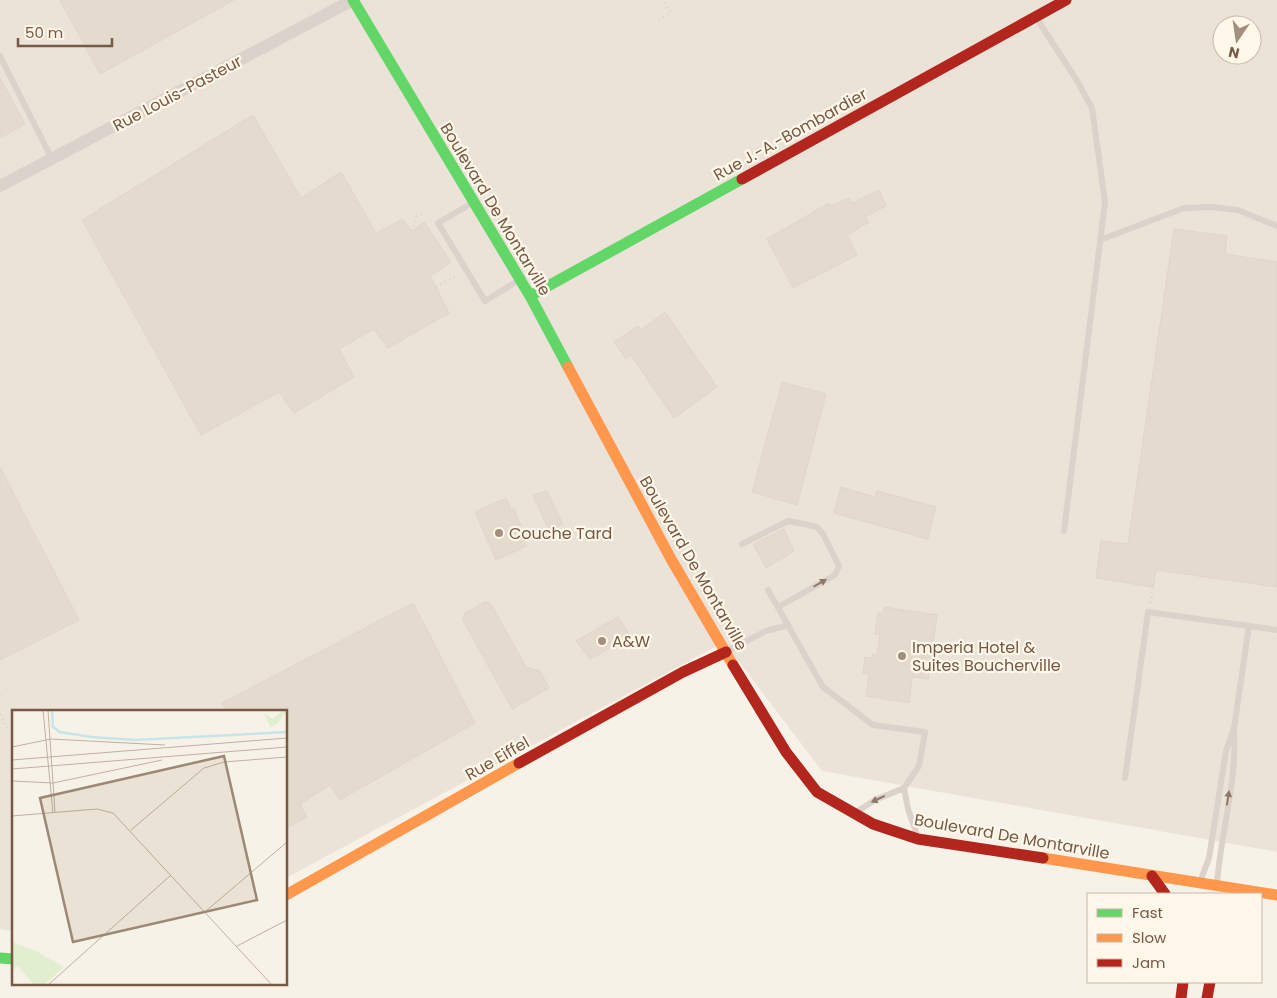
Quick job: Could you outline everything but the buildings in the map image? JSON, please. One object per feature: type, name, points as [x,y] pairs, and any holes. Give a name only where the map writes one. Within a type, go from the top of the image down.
[{"type":"street","name":"Rue Louis-Pasteur","points":[[0,186],[353,0]]},
{"type":"street","name":"Boulevard De Montarville","points":[[353,0],[530,296],[671,559],[757,707],[786,752],[817,792],[873,824],[918,839],[1152,876],[1199,889],[1256,893]]},
{"type":"street","name":"Rue J.-A.-Bombardier","points":[[530,296],[1066,0]]},
{"type":"street","name":"Rue Eiffel","points":[[288,894],[682,672],[726,652]]},
{"type":"street","points":[[1152,876],[1164,893]]},
{"type":"street","name":"Boulevard De Montarville","points":[[1262,894],[1277,895]]},
{"type":"street","points":[[1181,998],[1184,983]]},
{"type":"street","points":[[1207,998],[1210,983]]},
{"type":"lane","points":[[1035,17],[1076,79],[1092,108],[1105,202],[1064,531]]},
{"type":"lane","points":[[0,56],[52,159]]},
{"type":"lane","points":[[474,202],[438,223],[485,301],[520,280]]},
{"type":"lane","points":[[1100,240],[1184,208],[1210,207],[1238,210],[1277,226]]},
{"type":"lane","points":[[742,544],[788,521],[817,527],[823,534],[839,566],[838,571],[778,607]]},
{"type":"lane","points":[[768,590],[823,687],[873,725],[925,732],[919,766],[904,788],[875,800],[854,813]]},
{"type":"lane","points":[[1125,778],[1148,612],[1277,630]]},
{"type":"lane","points":[[726,652],[766,631],[788,625]]},
{"type":"lane","points":[[1217,890],[1219,860],[1235,752],[1234,728],[1249,626]]},
{"type":"lane","points":[[1199,889],[1208,858],[1226,751],[1234,728]]},
{"type":"lane","points":[[904,788],[908,809],[918,839]]},
{"type":"path","points":[[659,20],[671,12],[663,0]]},
{"type":"path","points":[[412,231],[417,216],[422,214]]},
{"type":"path","points":[[436,287],[467,270]]},
{"type":"path","points":[[1148,612],[1153,587]]},
{"type":"path","points":[[0,714],[7,728]]},
{"type":"shaded area","points":[[0,0],[1277,0],[1277,852],[822,771],[724,642],[288,877],[288,710],[12,710],[12,931],[0,929]]},
{"type":"traffic: fast","points":[[353,0],[530,296],[568,367]]},
{"type":"traffic: fast","points":[[530,296],[742,179]]},
{"type":"traffic: fast","points":[[0,958],[12,959]]},
{"type":"traffic: slow","points":[[568,367],[671,559],[733,665]]},
{"type":"traffic: slow","points":[[288,894],[519,763]]},
{"type":"traffic: slow","points":[[1043,858],[1277,895]]},
{"type":"traffic: jam","points":[[742,179],[1066,0]]},
{"type":"traffic: jam","points":[[519,763],[683,672],[726,652]]},
{"type":"traffic: jam","points":[[733,665],[786,752],[817,792],[873,824],[918,839],[1043,858]]},
{"type":"traffic: jam","points":[[1152,876],[1164,893]]},
{"type":"traffic: jam","points":[[1181,998],[1183,983]]},
{"type":"traffic: jam","points":[[1207,998],[1210,983]]},
{"type":"place","name":"Couche Tard","points":[[499,533]]},
{"type":"place","name":"A&W","points":[[602,641]]},
{"type":"place","name":"Imperia Hotel & Suites Boucherville","points":[[902,656]]}]
